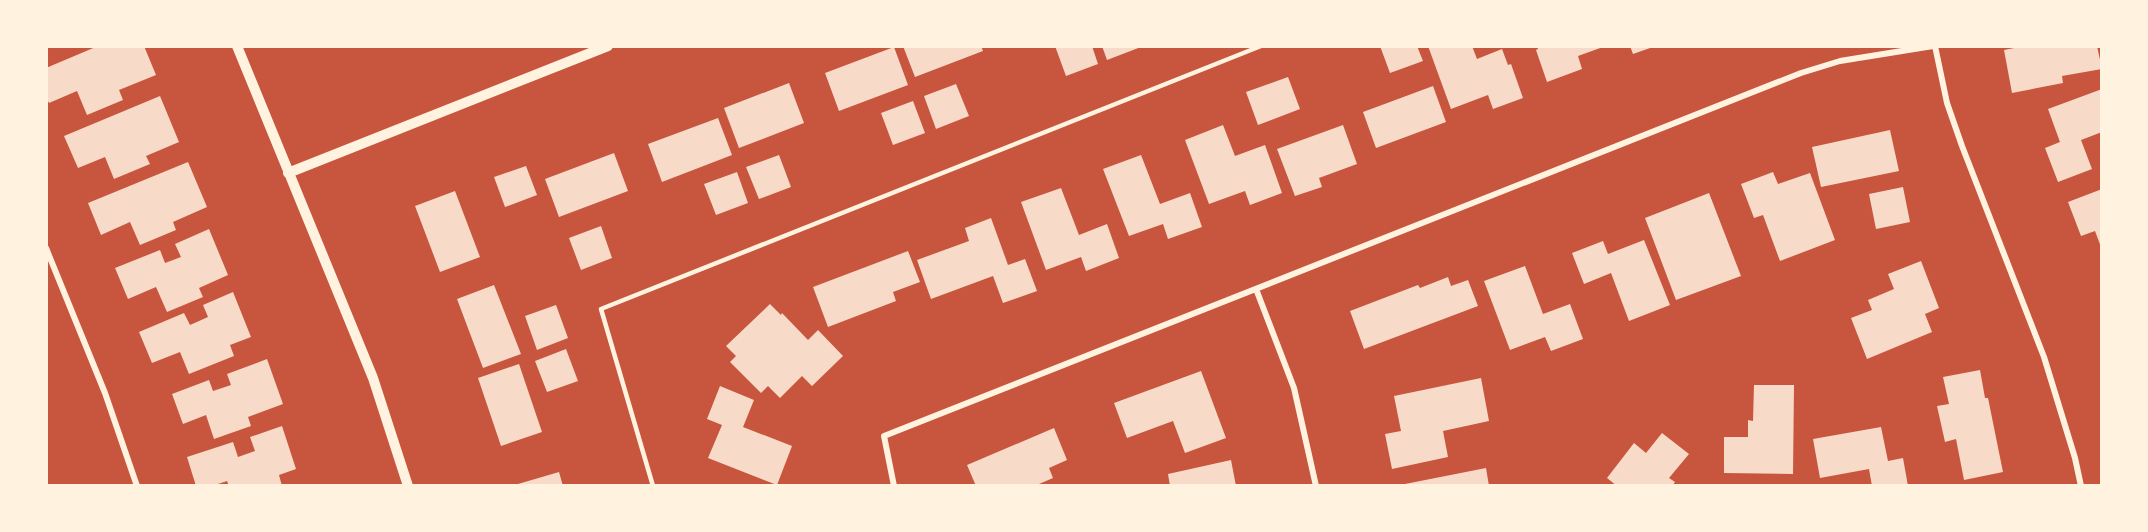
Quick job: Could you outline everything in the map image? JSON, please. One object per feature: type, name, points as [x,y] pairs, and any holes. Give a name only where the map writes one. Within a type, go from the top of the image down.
[{"type":"street","points":[[237,46],[373,378],[408,486]]},
{"type":"street","points":[[288,173],[608,46]]},
{"type":"street","points":[[894,486],[884,436],[1801,73],[1840,61],[1934,46],[1951,114],[2044,357],[2075,458],[2081,486]]},
{"type":"street","points":[[46,248],[105,393],[137,486]]},
{"type":"street","points":[[1256,289],[1294,388],[1316,486]]},
{"type":"lane","points":[[653,486],[601,309],[1261,46]]},
{"type":"building","points":[[98,46],[144,46],[156,75],[119,90],[123,100],[87,115],[77,91],[49,103],[46,97],[46,68]]},
{"type":"building","points":[[903,46],[981,46],[983,51],[915,77]]},
{"type":"building","points":[[1055,46],[1092,46],[1098,64],[1066,76]]},
{"type":"building","points":[[1102,46],[1141,46],[1141,47],[1107,60]]},
{"type":"building","points":[[1380,46],[1417,46],[1423,61],[1390,73]]},
{"type":"building","points":[[1428,46],[1472,46],[1477,59],[1502,49],[1508,65],[1511,64],[1523,98],[1493,109],[1488,95],[1451,109]]},
{"type":"building","points":[[1537,46],[1603,47],[1578,56],[1582,69],[1547,82],[1536,50]]},
{"type":"building","points":[[1630,46],[1653,46],[1653,47],[1633,54]]},
{"type":"building","points":[[2024,46],[2097,46],[2102,69],[2062,76],[2063,83],[2012,93],[2004,50]]},
{"type":"building","points":[[894,47],[908,85],[839,111],[825,73]]},
{"type":"building","points":[[1288,77],[1300,109],[1258,125],[1246,92]]},
{"type":"building","points":[[789,83],[804,123],[739,148],[724,108]]},
{"type":"building","points":[[956,84],[969,116],[936,129],[924,96]]},
{"type":"building","points":[[1433,86],[1446,122],[1376,148],[1363,112]]},
{"type":"building","points":[[2102,89],[2102,132],[2081,140],[2092,169],[2058,182],[2045,148],[2060,142],[2048,109]]},
{"type":"building","points":[[160,96],[179,142],[146,156],[150,164],[114,179],[105,157],[78,168],[64,136]]},
{"type":"building","points":[[913,101],[925,133],[893,145],[881,113]]},
{"type":"building","points":[[718,118],[732,155],[662,182],[648,144]]},
{"type":"building","points":[[1223,125],[1235,156],[1265,145],[1282,193],[1250,205],[1245,191],[1209,204],[1185,140]]},
{"type":"building","points":[[1343,125],[1357,164],[1319,178],[1322,187],[1295,196],[1277,149]]},
{"type":"building","points":[[1890,130],[1899,171],[1821,187],[1812,147]]},
{"type":"building","points":[[614,153],[628,191],[559,217],[545,179]]},
{"type":"building","points":[[779,155],[791,187],[759,199],[746,167]]},
{"type":"building","points":[[1141,155],[1160,204],[1190,193],[1202,227],[1168,239],[1163,224],[1129,236],[1103,169]]},
{"type":"building","points":[[188,162],[207,207],[173,222],[176,230],[140,245],[130,222],[101,235],[88,203]]},
{"type":"building","points":[[526,166],[537,195],[505,207],[494,177]]},
{"type":"building","points":[[737,172],[748,203],[716,215],[704,184]]},
{"type":"building","points":[[1773,172],[1778,184],[1810,173],[1835,240],[1780,261],[1763,215],[1754,218],[1741,184]]},
{"type":"building","points":[[1903,187],[1910,222],[1876,229],[1869,194]]},
{"type":"building","points":[[1061,188],[1079,235],[1107,224],[1119,258],[1086,271],[1081,257],[1046,270],[1021,202]]},
{"type":"building","points":[[2102,189],[2101,247],[2095,231],[2081,236],[2068,202]]},
{"type":"building","points":[[455,191],[480,257],[440,272],[415,206]]},
{"type":"building","points":[[1709,193],[1741,276],[1676,300],[1645,218]]},
{"type":"building","points":[[991,218],[1008,265],[1025,259],[1037,291],[1003,303],[993,276],[931,299],[917,260],[969,241],[965,228]]},
{"type":"building","points":[[601,226],[612,258],[581,270],[569,238]]},
{"type":"building","points":[[209,229],[228,275],[199,288],[203,297],[167,312],[156,287],[128,299],[115,268],[160,250],[165,263],[181,257],[175,244]]},
{"type":"building","points":[[1644,240],[1670,305],[1629,321],[1611,273],[1584,284],[1572,253],[1603,241],[1608,254]]},
{"type":"building","points":[[908,251],[920,282],[893,292],[896,301],[828,327],[813,287]]},
{"type":"building","points":[[1921,261],[1939,308],[1925,314],[1932,332],[1867,359],[1851,318],[1872,310],[1868,300],[1894,289],[1888,274]]},
{"type":"building","points":[[1525,266],[1543,314],[1570,304],[1583,339],[1551,351],[1545,337],[1510,350],[1484,281]]},
{"type":"building","points":[[1448,277],[1451,286],[1468,280],[1478,306],[1364,349],[1350,311],[1418,285],[1420,288]]},
{"type":"building","points":[[494,285],[521,354],[483,368],[457,299]]},
{"type":"building","points":[[233,292],[251,337],[230,345],[234,356],[189,374],[180,352],[152,363],[139,332],[184,313],[190,325],[208,317],[203,305]]},
{"type":"building","points":[[770,304],[808,340],[818,330],[843,356],[812,386],[802,376],[780,398],[768,386],[761,393],[730,362],[736,356],[726,346]]},
{"type":"building","points":[[556,305],[568,338],[537,350],[525,316]]},
{"type":"building","points":[[566,349],[578,381],[547,392],[535,361]]},
{"type":"building","points":[[267,359],[283,404],[248,417],[251,426],[214,439],[206,415],[183,424],[172,394],[209,380],[213,391],[231,385],[227,374]]},
{"type":"building","points":[[519,364],[542,432],[501,446],[478,378]]},
{"type":"building","points":[[1980,370],[2003,472],[1964,480],[1956,439],[1945,442],[1937,406],[1949,404],[1943,377]]},
{"type":"building","points":[[1201,371],[1226,438],[1185,453],[1173,421],[1127,438],[1114,403]]},
{"type":"building","points":[[1481,378],[1489,421],[1443,431],[1448,457],[1392,469],[1385,434],[1401,431],[1394,396]]},
{"type":"building","points":[[1754,385],[1794,385],[1793,474],[1724,473],[1724,437],[1748,437],[1748,420],[1753,421]]},
{"type":"building","points":[[720,386],[754,400],[743,427],[792,446],[777,485],[708,458],[722,425],[707,419]]},
{"type":"building","points":[[282,426],[296,469],[279,475],[282,486],[229,486],[227,481],[212,486],[196,486],[187,457],[233,442],[238,457],[255,451],[250,437]]},
{"type":"building","points":[[1881,427],[1888,461],[1903,458],[1908,486],[1872,486],[1869,469],[1820,478],[1813,439]]},
{"type":"building","points":[[1054,428],[1067,460],[1049,468],[1053,478],[1039,484],[1040,486],[976,486],[967,465]]},
{"type":"building","points":[[1662,433],[1689,454],[1669,478],[1675,482],[1672,486],[1617,486],[1607,478],[1634,443],[1646,453]]},
{"type":"building","points":[[1231,460],[1236,486],[1170,486],[1168,474]]},
{"type":"building","points":[[1486,468],[1489,486],[1405,486],[1405,484]]},
{"type":"building","points":[[559,472],[563,486],[519,486],[518,484]]}]
